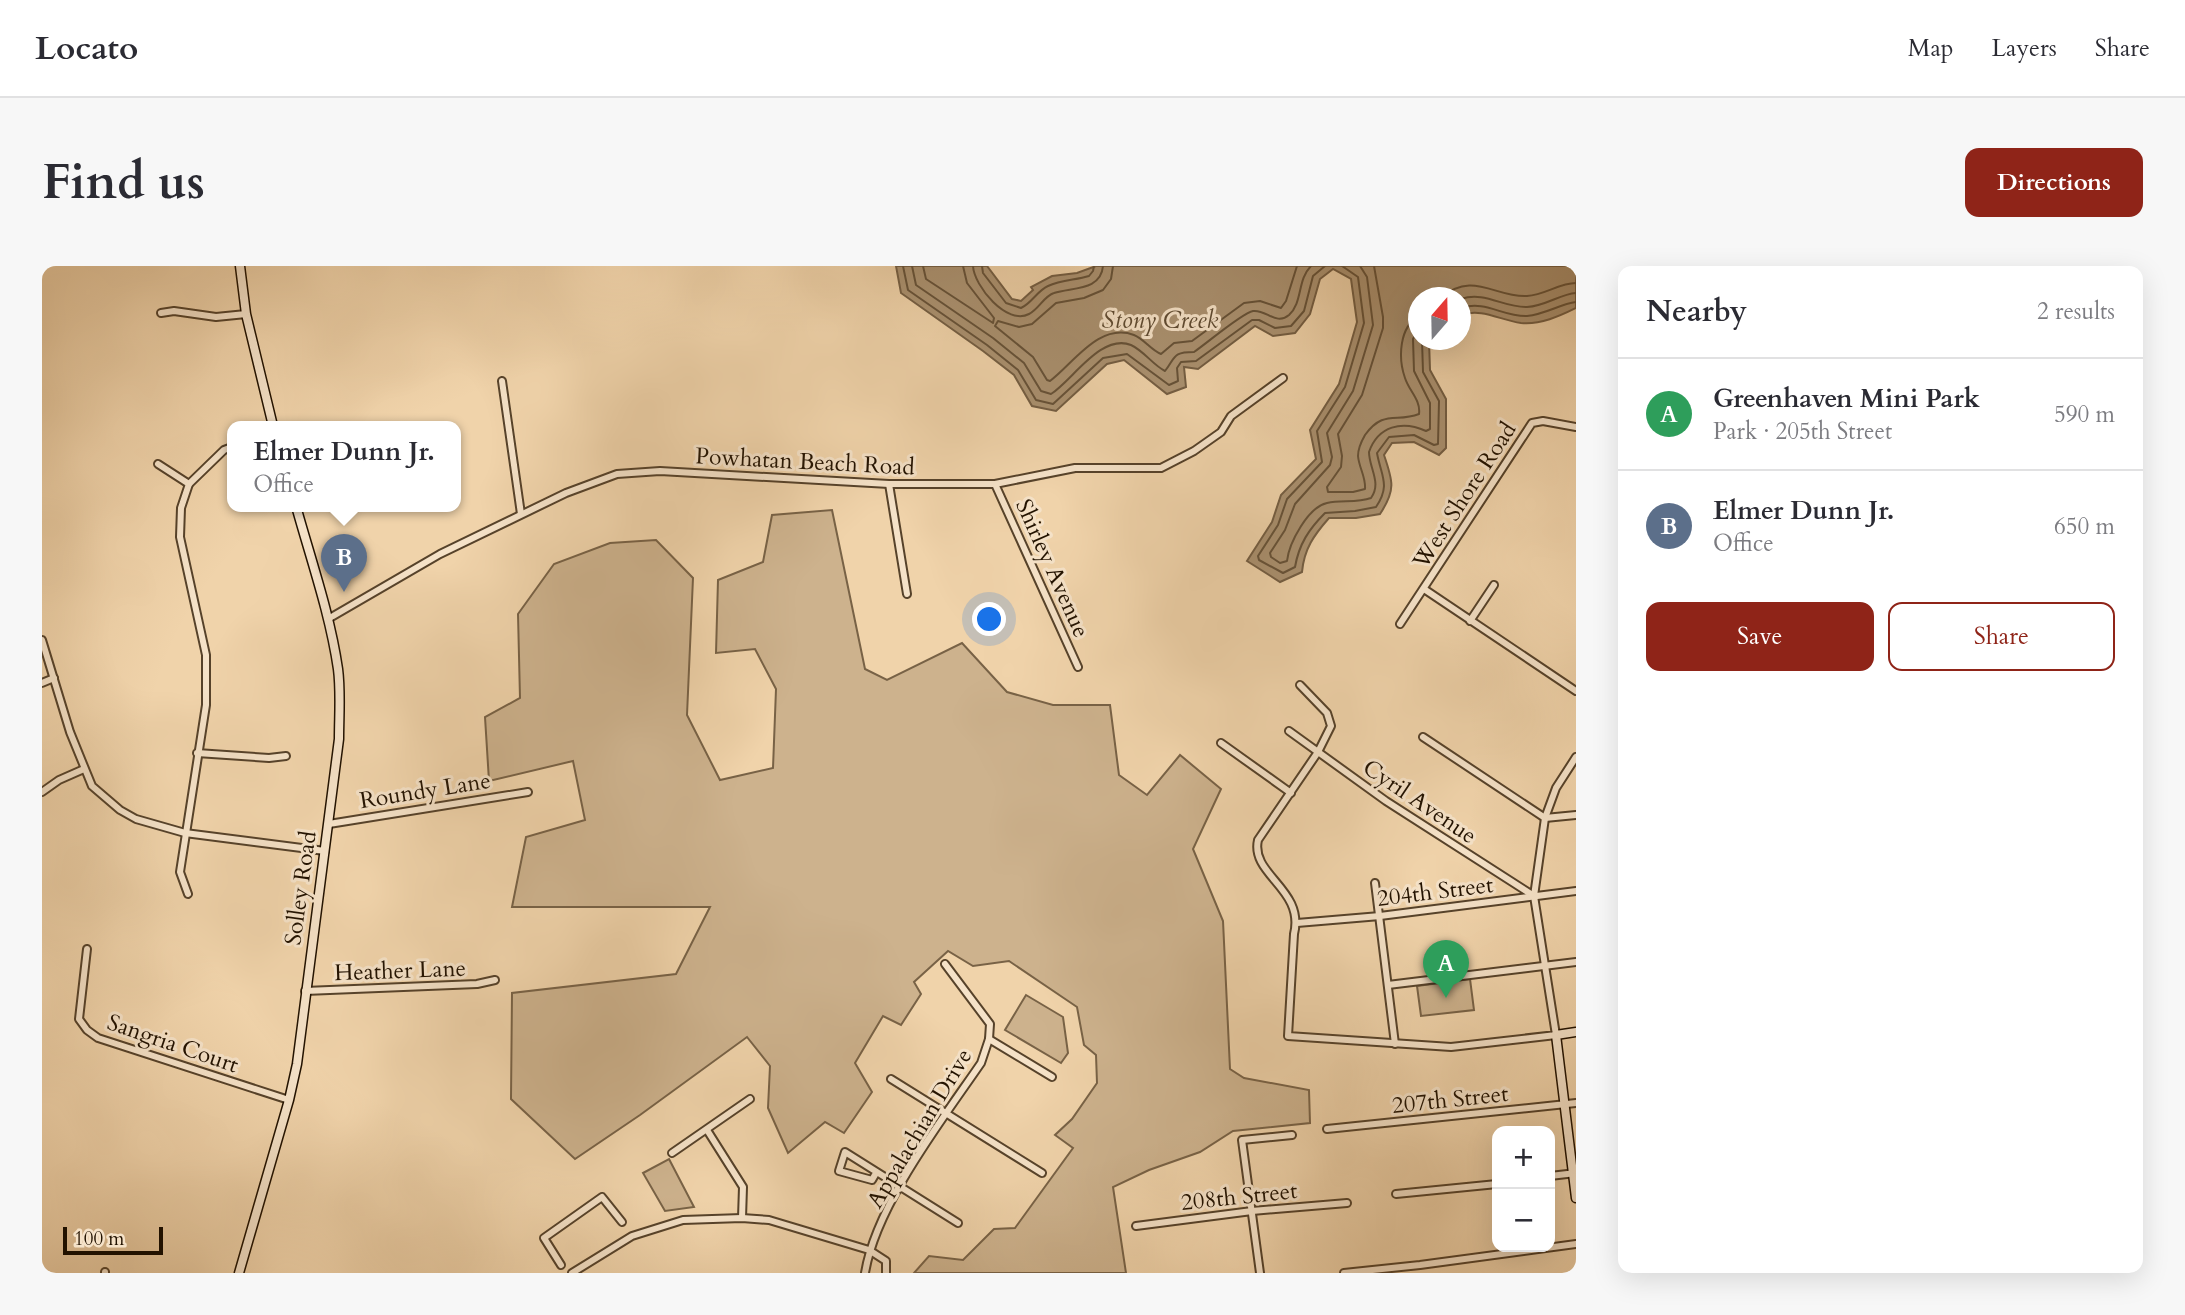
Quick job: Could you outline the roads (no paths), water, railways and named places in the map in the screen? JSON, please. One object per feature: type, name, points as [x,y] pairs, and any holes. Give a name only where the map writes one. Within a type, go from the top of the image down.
[{"type":"main road","points":[[240,266],[246,314],[272,421]]},
{"type":"main road","name":"Solley Road","points":[[239,1273],[297,1064],[339,740],[338,669],[328,619],[298,512]]},
{"type":"main road","points":[[1576,1032],[1556,1035],[1576,1198]]},
{"type":"street","points":[[161,313],[174,311],[216,317],[246,314]]},
{"type":"street","name":"Powhatan Beach Road","points":[[328,619],[440,554],[604,477],[631,471],[889,484],[995,484],[1075,468],[1161,468],[1194,451],[1221,432],[1231,416],[1283,378]]},
{"type":"street","points":[[502,381],[521,514]]},
{"type":"street","name":"West Shore Road","points":[[1400,624],[1532,423],[1542,421],[1576,427]]},
{"type":"street","points":[[188,894],[180,872],[206,705],[206,655],[180,537],[181,508],[189,484],[227,449]]},
{"type":"street","points":[[158,464],[189,484]]},
{"type":"street","points":[[889,484],[907,594]]},
{"type":"street","name":"Shirley Avenue","points":[[995,484],[1079,667]]},
{"type":"street","points":[[1470,621],[1494,585]]},
{"type":"street","points":[[1424,589],[1576,691]]},
{"type":"street","points":[[42,640],[84,769],[93,786],[120,810],[136,819],[185,832],[325,851]]},
{"type":"street","points":[[42,682],[54,678]]},
{"type":"street","points":[[1300,685],[1327,713],[1331,726],[1318,752],[1258,840],[1256,847],[1270,877],[1291,899],[1297,922],[1288,1036],[1451,1047],[1556,1035],[1534,896],[1545,818],[1556,788],[1576,757]]},
{"type":"street","name":"Cyril Avenue","points":[[1289,731],[1386,801],[1534,896]]},
{"type":"street","points":[[1423,737],[1545,818],[1576,815]]},
{"type":"street","points":[[1221,743],[1291,793]]},
{"type":"street","points":[[197,753],[269,758],[286,756]]},
{"type":"street","points":[[42,792],[59,780],[84,769]]},
{"type":"street","name":"Roundy Lane","points":[[329,824],[528,792]]},
{"type":"street","points":[[1375,883],[1395,1044]]},
{"type":"street","name":"204th Street","points":[[1297,922],[1380,916],[1576,891]]},
{"type":"street","name":"Sangria Court","points":[[87,949],[79,1018],[86,1030],[98,1038],[289,1100]]},
{"type":"street","points":[[1388,985],[1576,962]]},
{"type":"street","points":[[945,964],[990,1024],[989,1040],[1052,1077]]},
{"type":"street","name":"Heather Lane","points":[[305,991],[477,984],[495,980]]},
{"type":"street","name":"Appalachian Drive","points":[[865,1273],[869,1250],[899,1188],[981,1063],[989,1040]]},
{"type":"street","points":[[891,1079],[1042,1173]]},
{"type":"street","points":[[673,1153],[750,1099]]},
{"type":"street","name":"207th Street","points":[[1327,1129],[1576,1103]]},
{"type":"street","points":[[707,1129],[743,1187],[742,1218]]},
{"type":"street","points":[[1260,1273],[1242,1140],[1292,1135]]},
{"type":"street","points":[[876,1173],[872,1180],[839,1171],[845,1152],[958,1223]]},
{"type":"street","points":[[1555,1176],[1575,1173]]},
{"type":"street","points":[[1396,1194],[1492,1184]]},
{"type":"street","points":[[561,1265],[544,1238],[602,1197],[622,1222]]},
{"type":"street","name":"208th Street","points":[[1136,1226],[1252,1211],[1347,1203]]},
{"type":"street","points":[[572,1273],[632,1236],[683,1220],[742,1218],[769,1220],[869,1250],[886,1261],[886,1273]]},
{"type":"street","points":[[1344,1273],[1420,1269],[1576,1244]]},
{"type":"street","points":[[582,1266],[587,1273]]},
{"type":"water","name":"Stony Creek","points":[[896,266],[987,266],[1012,299],[1021,301],[1033,290],[1031,287],[1052,276],[1077,273],[1096,266],[1576,266],[1576,308],[1557,317],[1528,323],[1471,313],[1471,287],[1408,287],[1408,350],[1429,350],[1430,370],[1446,399],[1446,448],[1439,455],[1414,442],[1392,443],[1384,455],[1391,479],[1391,492],[1380,514],[1356,518],[1329,518],[1311,543],[1302,572],[1280,582],[1247,561],[1272,522],[1281,495],[1316,459],[1310,430],[1339,384],[1357,322],[1351,279],[1333,269],[1320,279],[1310,314],[1295,333],[1273,336],[1255,326],[1198,369],[1184,367],[1186,387],[1167,394],[1124,360],[1107,364],[1056,411],[1032,406],[1014,375],[901,293]]},
{"type":"place","name":"Elmer Dunn Jr.","points":[[344,592]]},
{"type":"place","name":"Greenhaven Mini Park","points":[[1446,998]]}]
